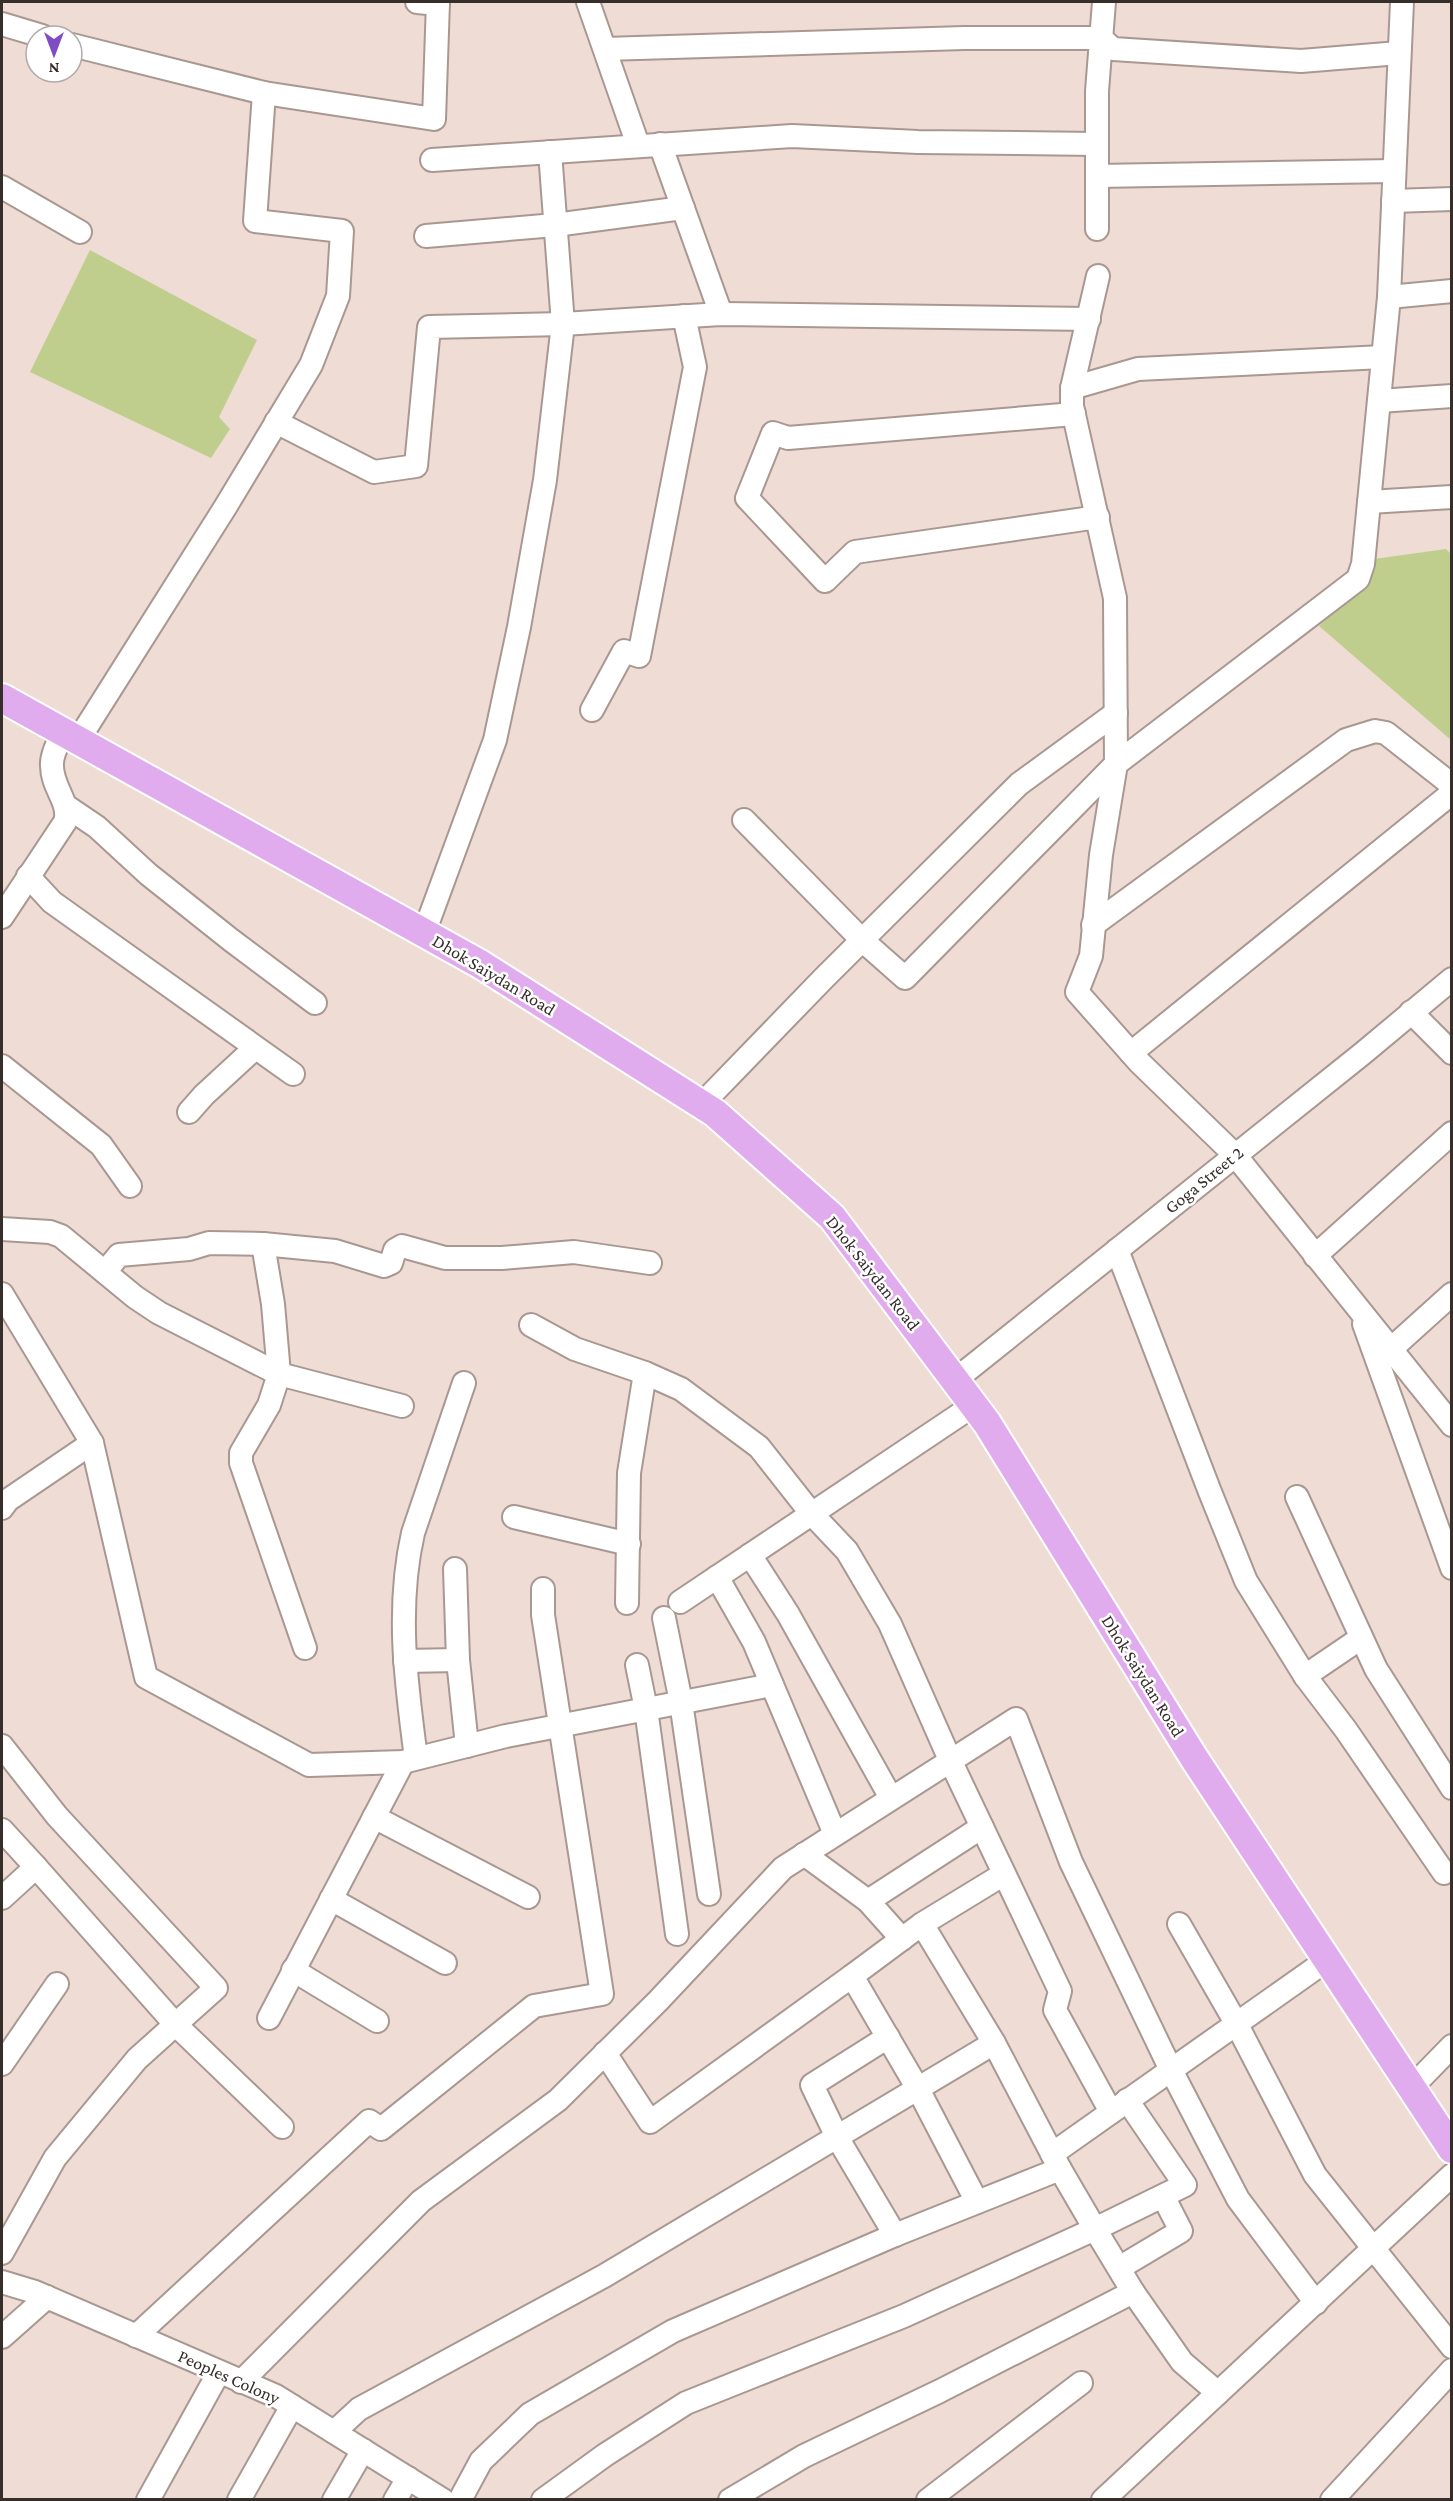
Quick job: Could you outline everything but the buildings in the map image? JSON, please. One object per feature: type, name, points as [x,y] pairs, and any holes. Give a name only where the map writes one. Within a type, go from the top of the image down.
[{"type":"main road","name":"Dhok Saiydan Road","points":[[2,698],[70,738],[480,964],[715,1113],[832,1217],[987,1423],[1194,1758],[1452,2150]]},
{"type":"street","points":[[84,48],[264,93],[434,119],[431,2]]},
{"type":"street","points":[[588,2],[605,49],[649,145],[683,208],[722,314]]},
{"type":"street","points":[[1097,229],[1097,91],[1104,2]]},
{"type":"street","points":[[744,820],[862,940],[905,978],[1116,764],[1358,579],[1363,564],[1389,297],[1402,2]]},
{"type":"street","points":[[2,24],[24,31]]},
{"type":"street","points":[[605,49],[964,38],[1101,38],[1113,49],[1301,61],[1399,53]]},
{"type":"street","points":[[2,917],[65,822],[66,806],[55,786],[51,764],[311,365],[338,296],[342,231],[255,220],[264,93]]},
{"type":"street","points":[[432,160],[792,136],[918,142],[1097,144]]},
{"type":"street","points":[[424,933],[495,740],[519,627],[545,480],[562,324],[550,152]]},
{"type":"street","points":[[1097,176],[1394,171]]},
{"type":"street","points":[[2,187],[80,232]]},
{"type":"street","points":[[1393,201],[1452,199]]},
{"type":"street","points":[[426,237],[555,225],[683,208]]},
{"type":"street","points":[[1098,276],[1072,388],[1074,414],[1115,598],[1116,764],[1101,855],[1091,956],[1077,992],[1131,1053],[1235,1155],[1452,1425]]},
{"type":"street","points":[[1389,297],[1452,291]]},
{"type":"street","points":[[276,422],[374,472],[416,466],[429,327],[562,324],[722,314],[1089,319]]},
{"type":"street","points":[[592,710],[624,651],[639,656],[695,367],[684,316]]},
{"type":"street","points":[[1072,388],[1138,369],[1383,357]]},
{"type":"street","points":[[1379,401],[1452,396]]},
{"type":"street","points":[[1074,414],[788,438],[772,434],[747,498],[825,581],[855,552],[1098,517]]},
{"type":"street","points":[[1369,502],[1452,497]]},
{"type":"street","points":[[701,1105],[1019,784],[1116,713]]},
{"type":"street","points":[[1093,925],[1346,740],[1375,731],[1386,733],[1452,785]]},
{"type":"street","points":[[1131,1053],[1452,793]]},
{"type":"street","points":[[66,806],[97,827],[148,874],[315,1003]]},
{"type":"street","points":[[28,876],[52,902],[293,1074]]},
{"type":"street","name":"Goga Street 2","points":[[955,1380],[1452,979]]},
{"type":"street","points":[[1411,1012],[1452,1053]]},
{"type":"street","points":[[189,1112],[255,1048]]},
{"type":"street","points":[[2,1066],[101,1145],[130,1186]]},
{"type":"street","points":[[1315,1257],[1452,1133]]},
{"type":"street","points":[[2,1229],[50,1232],[61,1236],[159,1313],[279,1374],[402,1406]]},
{"type":"street","points":[[105,1272],[119,1255],[189,1249],[209,1243],[262,1244],[335,1251],[384,1266],[391,1263],[395,1250],[402,1246],[445,1258],[502,1258],[574,1252],[650,1263]]},
{"type":"street","points":[[262,1244],[273,1304],[279,1374],[269,1405],[241,1453],[241,1463],[305,1648]]},
{"type":"street","points":[[1117,1250],[1209,1492],[1246,1581],[1305,1676],[1346,1730],[1444,1873]]},
{"type":"street","points":[[2,1294],[92,1443],[146,1677],[309,1765],[410,1760],[561,1725],[772,1685]]},
{"type":"street","points":[[1391,1349],[1452,1294]]},
{"type":"street","points":[[1359,1311],[1452,1569]]},
{"type":"street","points":[[531,1325],[575,1349],[645,1372],[681,1389],[759,1447],[812,1514],[846,1551],[890,1624],[951,1762],[1060,1991],[1055,2010],[1119,2106],[1185,2185],[1095,2229],[904,2316],[686,2403],[605,2455],[543,2499]]},
{"type":"street","points":[[627,1602],[629,1473],[645,1372]]},
{"type":"street","points":[[269,2018],[374,1817],[410,1760],[403,1645],[408,1558],[413,1533],[464,1383]]},
{"type":"street","points":[[680,1602],[974,1405]]},
{"type":"street","points":[[2,1508],[8,1500],[92,1443]]},
{"type":"street","points":[[1297,1497],[1376,1669],[1452,1788]]},
{"type":"street","points":[[514,1517],[629,1544]]},
{"type":"street","points":[[750,1555],[788,1614],[891,1798]]},
{"type":"street","points":[[455,1569],[458,1660],[467,1746]]},
{"type":"street","points":[[717,1577],[754,1642],[835,1834]]},
{"type":"street","points":[[136,2336],[369,2121],[381,2129],[534,2006],[602,1994],[543,1615],[543,1589]]},
{"type":"street","points":[[664,1618],[681,1702],[709,1894]]},
{"type":"street","points":[[1305,1676],[1361,1638]]},
{"type":"street","points":[[405,1661],[458,1660]]},
{"type":"street","points":[[637,1665],[646,1709],[677,1934]]},
{"type":"street","points":[[241,2382],[421,2201],[558,2100],[783,1868],[1016,1719],[1071,1862],[1171,2070],[1238,2199],[1316,2303]]},
{"type":"street","points":[[2,1746],[57,1816],[216,1988],[137,2059],[55,2158],[2,2253]]},
{"type":"street","points":[[374,1817],[528,1898]]},
{"type":"street","points":[[868,1901],[982,1827]]},
{"type":"street","points":[[2,1830],[175,2025],[282,2127]]},
{"type":"street","points":[[804,1854],[868,1901],[902,1939]]},
{"type":"street","points":[[2,1898],[36,1867]]},
{"type":"street","points":[[605,2053],[650,2122],[922,1924],[1004,1874]]},
{"type":"street","points":[[331,1899],[445,1964]]},
{"type":"street","points":[[922,1924],[994,2043],[1056,2161],[1133,2292],[1182,2362],[1218,2393]]},
{"type":"street","points":[[1179,1924],[1236,2024],[1315,2175],[1372,2250],[1452,2347]]},
{"type":"street","points":[[460,2499],[481,2461],[530,2414],[673,2331],[977,2202],[1056,2161],[1119,2106],[1327,1960]]},
{"type":"street","points":[[293,1970],[377,2021]]},
{"type":"street","points":[[852,1976],[918,2089],[977,2202]]},
{"type":"street","points":[[2,2064],[57,1984]]},
{"type":"street","points":[[888,2037],[812,2085],[837,2137],[895,2235]]},
{"type":"street","points":[[333,2432],[359,2409],[604,2277],[994,2043]]},
{"type":"street","points":[[1411,2088],[1452,2046]]},
{"type":"street","points":[[1103,2499],[1452,2175]]},
{"type":"street","points":[[1119,2268],[1181,2231],[1163,2196]]},
{"type":"street","name":"Peoples Colony","points":[[2,2282],[46,2297],[276,2396],[443,2499]]},
{"type":"street","points":[[730,2499],[804,2456],[940,2391],[1133,2292]]},
{"type":"street","points":[[2,2337],[46,2297]]},
{"type":"street","points":[[1332,2499],[1452,2370]]},
{"type":"street","points":[[148,2499],[219,2372]]},
{"type":"street","points":[[928,2499],[1081,2383]]},
{"type":"street","points":[[239,2499],[292,2406]]},
{"type":"street","points":[[334,2499],[363,2450]]},
{"type":"street","points":[[395,2499],[408,2478]]},
{"type":"green space","points":[[90,250],[257,340],[219,417],[230,429],[211,458],[30,372]]},
{"type":"green space","points":[[1446,549],[1452,555],[1451,740],[1319,626],[1363,583],[1374,559]]}]
